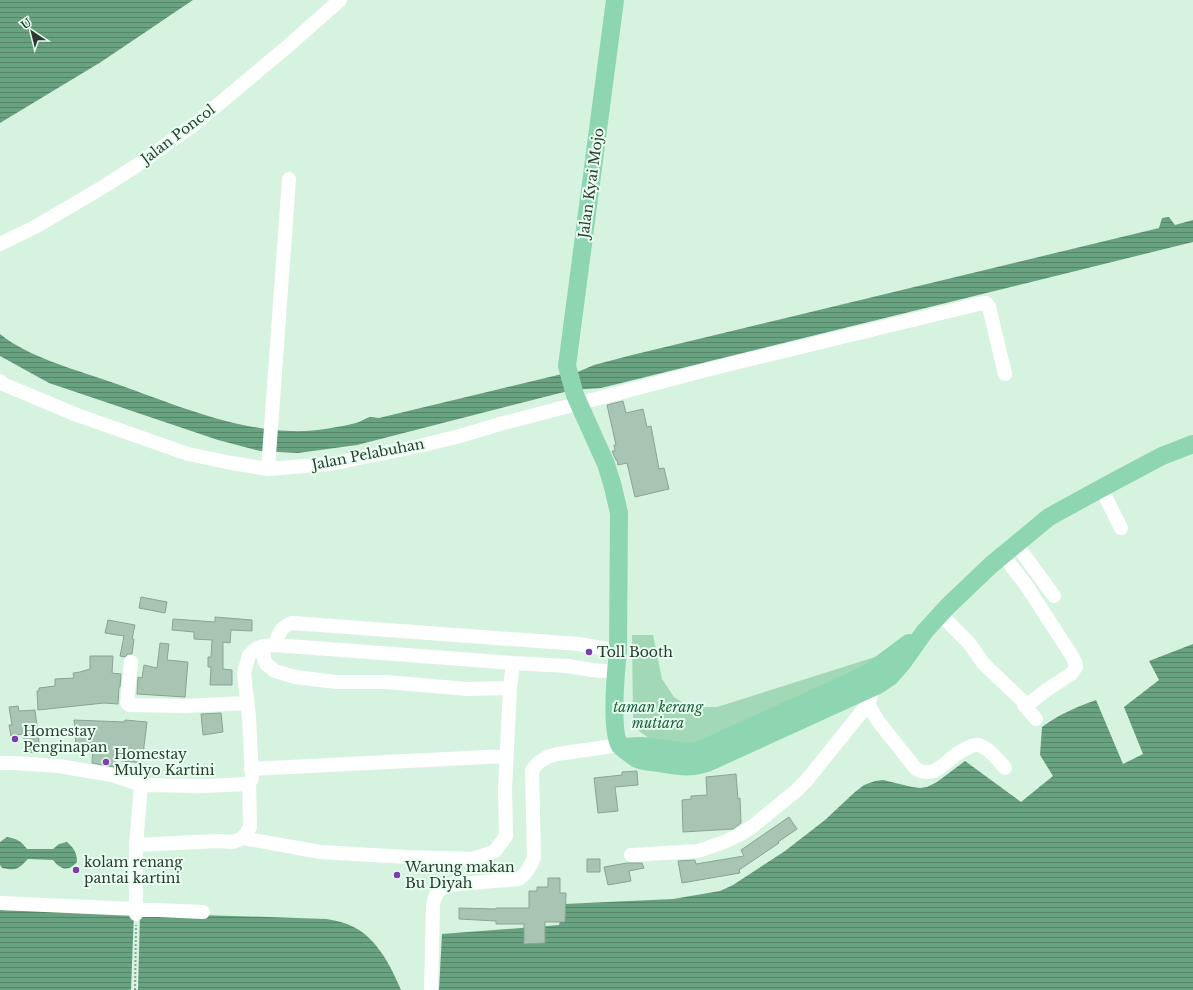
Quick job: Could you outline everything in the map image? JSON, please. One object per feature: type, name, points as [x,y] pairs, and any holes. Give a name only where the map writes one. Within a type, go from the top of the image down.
[{"type":"main road","name":"Jalan Kyai Mojo","points":[[577,399],[567,366],[615,0]]},
{"type":"main road","points":[[577,399],[606,464],[619,513],[618,651],[614,714],[617,740],[620,746],[637,759],[686,767],[696,759],[708,763],[878,685],[890,676],[903,662],[925,631],[940,614],[991,565],[1050,517],[1162,456],[1193,444]]},
{"type":"street","name":"Jalan Poncol","points":[[0,244],[36,227],[139,164],[196,123],[288,46],[340,0]]},
{"type":"street","points":[[268,469],[289,180]]},
{"type":"street","name":"Jalan Pelabuhan","points":[[0,382],[77,415],[188,454],[268,469],[330,464],[418,446],[577,399],[725,366],[983,303],[986,303],[989,306],[1005,374]]},
{"type":"street","points":[[1101,488],[1121,528]]},
{"type":"street","points":[[1010,550],[1054,596]]},
{"type":"street","points":[[1010,550],[1075,662],[1076,667],[1071,674],[1048,689],[1028,705],[1025,704]]},
{"type":"street","points":[[940,614],[969,643],[983,662],[1025,704],[1024,705],[1036,719]]},
{"type":"street","points":[[510,688],[467,689],[387,682],[336,682],[295,677],[275,671],[266,664],[264,659],[269,646],[278,636],[283,627],[292,622],[579,644],[618,651]]},
{"type":"street","points":[[243,838],[250,827],[249,783],[252,778],[244,672],[249,655],[256,649],[269,646],[568,666],[616,672]]},
{"type":"street","points":[[130,662],[127,702],[129,705],[185,706],[247,702]]},
{"type":"street","points":[[136,845],[217,841],[233,842],[243,838],[320,852],[407,857],[472,859],[495,851],[506,836],[507,756],[510,688],[513,663]]},
{"type":"street","points":[[868,689],[878,721],[916,769],[921,772],[926,773],[942,767],[954,756],[970,746],[976,745],[990,751],[1004,768]]},
{"type":"street","points":[[631,855],[698,851],[739,835],[753,826],[806,782],[868,689]]},
{"type":"street","points":[[431,990],[433,905],[434,896],[439,889],[447,885],[519,879],[532,864],[534,857],[532,770],[538,763],[547,757],[557,754],[620,746]]},
{"type":"street","points":[[251,769],[507,756]]},
{"type":"street","points":[[0,763],[59,766],[112,774],[141,785],[203,786],[244,785],[249,783]]},
{"type":"street","points":[[136,911],[136,845],[141,785]]},
{"type":"street","points":[[0,903],[136,911],[203,912]]},
{"type":"path","points":[[135,990],[136,911]]},
{"type":"green space","name":"taman kerang mutiara","points":[[632,635],[653,635],[662,679],[674,697],[690,707],[717,707],[894,651],[865,672],[695,744],[650,739],[639,731],[633,721]]},
{"type":"shaded area","points":[[0,0],[193,0],[101,62],[0,123]]},
{"type":"shaded area","points":[[1169,217],[1175,225],[1193,220],[1193,242],[601,388],[572,390],[357,445],[298,453],[260,451],[218,440],[49,383],[0,356],[0,334],[24,349],[52,362],[221,420],[267,429],[290,431],[332,428],[356,423],[370,417],[379,418],[562,374],[573,374],[594,365],[632,355],[1159,228],[1162,218]]},
{"type":"shaded area","points":[[1193,644],[1193,990],[439,990],[442,934],[559,925],[564,904],[673,899],[720,891],[733,885],[785,851],[825,820],[864,785],[875,781],[883,780],[912,787],[927,787],[937,782],[965,761],[1021,802],[1053,776],[1040,755],[1042,727],[1081,705],[1096,700],[1123,764],[1143,754],[1124,707],[1159,680],[1149,661]]},
{"type":"shaded area","points":[[7,837],[18,840],[27,849],[53,849],[59,844],[67,842],[75,851],[77,862],[71,867],[62,868],[53,860],[28,859],[17,868],[2,868],[0,865],[0,842]]},
{"type":"shaded area","points":[[0,910],[326,919],[342,922],[355,927],[372,941],[380,950],[392,970],[401,990],[0,990]]},
{"type":"pier","points":[[134,913],[140,914],[138,990],[131,990]]},
{"type":"building","points":[[623,401],[626,413],[643,409],[647,427],[651,426],[659,469],[664,468],[669,489],[635,497],[627,463],[618,465],[612,451],[615,451],[614,445],[616,445],[607,405]]},
{"type":"building","points":[[141,597],[167,602],[165,613],[139,608]]},
{"type":"building","points":[[215,617],[252,620],[252,631],[231,630],[230,643],[223,642],[223,669],[232,670],[232,685],[210,685],[211,667],[208,667],[208,657],[211,657],[212,640],[194,639],[194,632],[172,630],[173,619],[215,622]]},
{"type":"building","points":[[108,620],[135,625],[132,639],[134,639],[132,654],[128,654],[125,657],[120,656],[124,636],[105,633]]},
{"type":"building","points":[[160,643],[169,644],[167,660],[188,662],[185,697],[137,694],[138,677],[142,678],[144,665],[157,668]]},
{"type":"building","points":[[90,656],[113,656],[112,673],[121,674],[118,704],[104,703],[38,710],[37,691],[39,691],[39,688],[55,686],[55,679],[74,678],[73,673],[90,669]]},
{"type":"building","points":[[18,706],[19,711],[35,710],[40,751],[26,753],[23,734],[11,736],[9,725],[12,725],[9,707]]},
{"type":"building","points":[[221,713],[223,732],[203,735],[201,714]]},
{"type":"building","points":[[74,720],[124,722],[125,720],[147,722],[142,763],[115,760],[114,767],[92,763],[93,744],[76,745]]},
{"type":"building","points":[[637,771],[638,785],[615,787],[618,811],[598,813],[594,778],[622,775],[622,772]]},
{"type":"building","points":[[736,774],[738,799],[740,798],[741,823],[733,829],[683,832],[682,800],[691,799],[691,796],[707,795],[706,777]]},
{"type":"building","points":[[789,817],[797,829],[739,870],[740,873],[682,883],[678,861],[695,860],[696,864],[744,856],[741,850]]},
{"type":"building","points":[[587,859],[600,859],[600,872],[587,872]]},
{"type":"building","points":[[627,863],[642,863],[644,868],[629,871],[631,881],[608,885],[604,867]]},
{"type":"building","points":[[548,878],[560,878],[560,893],[566,893],[565,922],[545,922],[545,943],[524,944],[524,924],[496,924],[496,921],[459,919],[459,908],[529,908],[529,891],[537,891],[537,887],[548,887]]},
{"type":"place","name":"Toll Booth","points":[[589,652]]},
{"type":"place","name":"Homestay Penginapan","points":[[15,739]]},
{"type":"place","name":"Homestay Mulyo Kartini","points":[[106,762]]},
{"type":"place","name":"kolam renang pantai kartini","points":[[76,870]]},
{"type":"place","name":"Warung makan Bu Diyah","points":[[397,875]]}]
